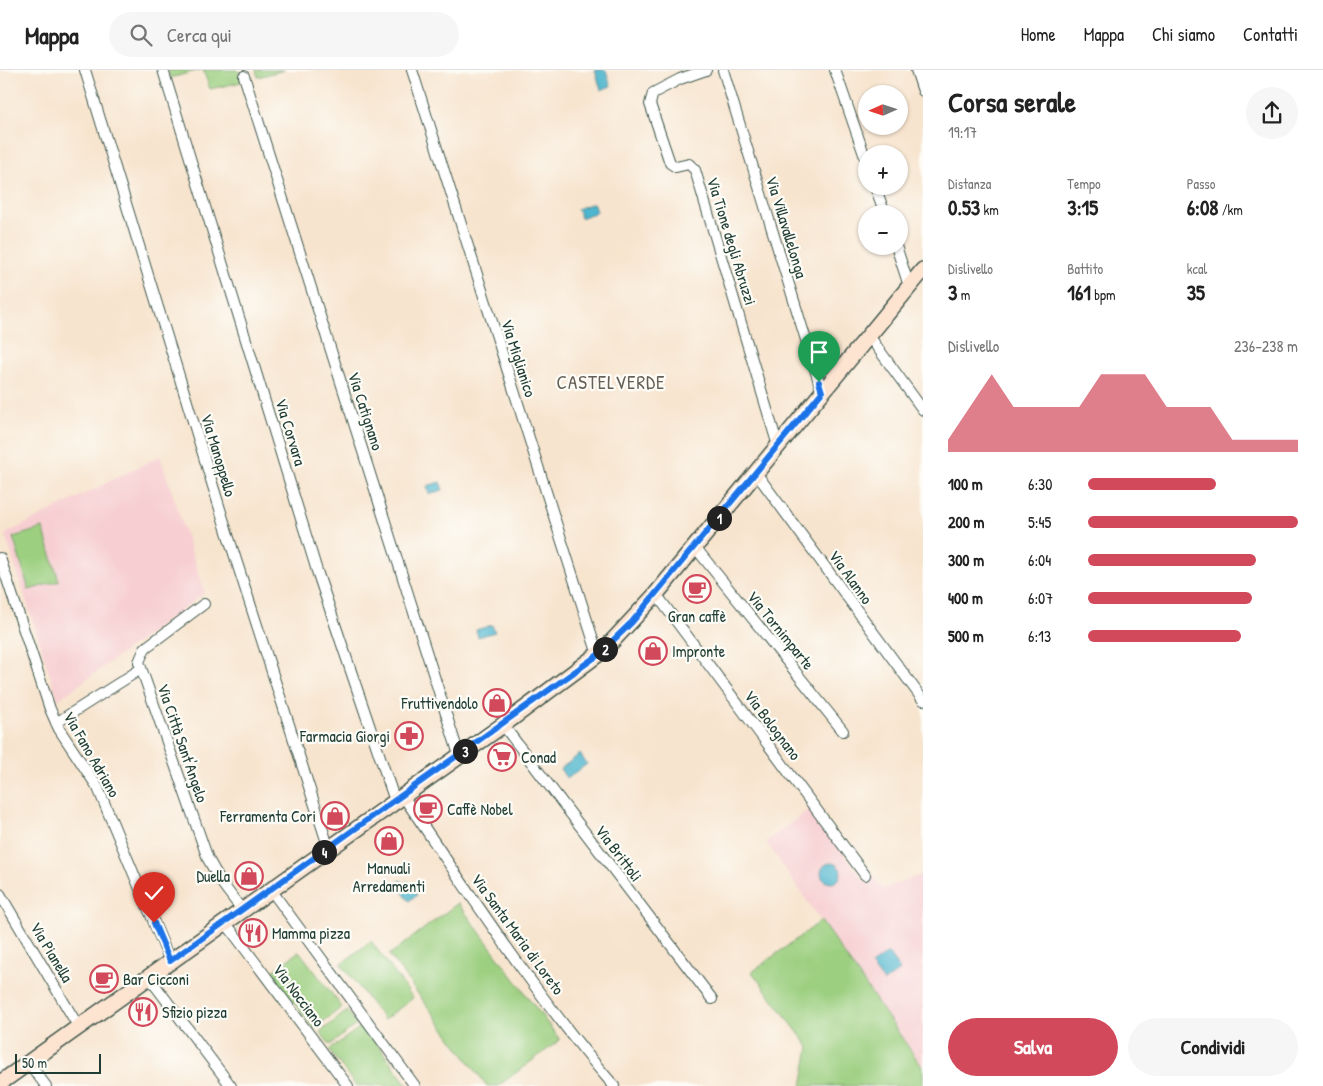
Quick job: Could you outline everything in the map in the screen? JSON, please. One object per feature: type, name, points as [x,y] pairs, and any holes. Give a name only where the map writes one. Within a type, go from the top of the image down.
[{"type":"street","name":"Via Manoppello","points":[[85,70],[205,461],[329,848]]},
{"type":"street","name":"Via Corvara","points":[[163,70],[317,571],[399,798]]},
{"type":"street","name":"Via Miglianico","points":[[412,70],[598,655]]},
{"type":"street","name":"Via Tione degli Abruzzi","points":[[706,70],[680,79],[653,94],[650,104],[670,163],[676,167],[689,164],[695,170],[778,446]]},
{"type":"street","name":"Via Villavallelonga","points":[[723,70],[822,392]]},
{"type":"street","points":[[835,70],[861,145]]},
{"type":"street","points":[[916,70],[923,92]]},
{"type":"street","name":"Via Catignano","points":[[244,76],[459,755]]},
{"type":"street","points":[[899,255],[909,286]]},
{"type":"street","points":[[0,1082],[503,725],[598,655],[619,636],[656,594],[923,270]]},
{"type":"street","points":[[868,336],[923,410]]},
{"type":"street","name":"Via Alanno","points":[[756,473],[923,700]]},
{"type":"street","name":"Via Tornimparte","points":[[695,547],[843,731]]},
{"type":"street","name":"Via Fano Adriano","points":[[0,558],[46,701],[56,723],[98,788],[170,961]]},
{"type":"street","name":"Via Bolognano","points":[[656,594],[865,875]]},
{"type":"street","name":"Via Città Sant'Angelo","points":[[204,604],[145,648],[140,658],[141,669],[208,859],[221,882],[242,910]]},
{"type":"street","points":[[56,723],[141,669]]},
{"type":"street","name":"Via Brittoli","points":[[503,725],[712,999]]},
{"type":"street","name":"Via Santa Maria di Loreto","points":[[399,798],[583,1049],[614,1086]]},
{"type":"street","points":[[271,890],[415,1086]]},
{"type":"street","name":"Via Pianella","points":[[0,894],[78,1026]]},
{"type":"street","name":"Via Nocciano","points":[[226,922],[348,1086]]},
{"type":"street","points":[[148,976],[231,1086]]},
{"type":"street","points":[[28,1062],[46,1086]]},
{"type":"shaded area","points":[[160,456],[205,593],[58,700],[5,534]]},
{"type":"shaded area","points":[[809,809],[861,877],[870,872],[883,889],[923,874],[923,1068],[766,842]]},
{"type":"green space","points":[[168,70],[200,70],[170,78]]},
{"type":"green space","points":[[203,70],[238,70],[242,82],[210,89]]},
{"type":"green space","points":[[256,70],[284,70],[258,77]]},
{"type":"green space","points":[[43,528],[59,581],[29,590],[13,537]]},
{"type":"green space","points":[[458,903],[560,1040],[498,1086],[487,1086],[389,955]]},
{"type":"green space","points":[[821,921],[923,1068],[923,1086],[802,1086],[809,1047],[752,972]]},
{"type":"green space","points":[[371,941],[413,998],[384,1020],[341,964]]},
{"type":"green space","points":[[299,951],[342,1007],[314,1029],[271,973]]},
{"type":"green space","points":[[347,1011],[357,1024],[330,1045],[320,1032]]},
{"type":"green space","points":[[363,1025],[408,1086],[356,1086],[329,1050]]},
{"type":"water","points":[[595,70],[606,70],[611,86],[601,90]]},
{"type":"water","points":[[593,203],[597,212],[581,218],[577,209]]},
{"type":"water","points":[[440,482],[443,490],[429,494],[427,486]]},
{"type":"water","points":[[492,625],[495,632],[478,637],[476,630]]},
{"type":"water","points":[[580,754],[587,764],[567,779],[560,769]]},
{"type":"water","points":[[827,863],[835,863],[841,869],[841,877],[835,883],[827,883],[821,877],[821,869]]},
{"type":"water","points":[[401,880],[404,883],[408,881],[417,895],[409,901],[396,883]]},
{"type":"water","points":[[888,953],[900,970],[884,982],[871,965]]},
{"type":"place","name":"Gran caffè","points":[[697,589]]},
{"type":"place","name":"Impronte","points":[[653,651]]},
{"type":"place","name":"Fruttivendolo","points":[[497,703]]},
{"type":"place","name":"Farmacia Giorgi","points":[[409,736]]},
{"type":"place","name":"Conad","points":[[502,757]]},
{"type":"place","name":"Caffè Nobel","points":[[428,809]]},
{"type":"place","name":"Ferramenta Cori","points":[[335,816]]},
{"type":"place","name":"Manuali Arredamenti","points":[[389,841]]},
{"type":"place","name":"Duella","points":[[249,876]]},
{"type":"place","name":"Mamma pizza","points":[[253,933]]},
{"type":"place","name":"Bar Cicconi","points":[[104,979]]},
{"type":"place","name":"Sfizio pizza","points":[[143,1012]]},
{"type":"district","name":"CASTELVERDE","points":[[611,382]]},
{"type":"route","points":[[154,923],[170,961],[581,669],[632,622],[822,392],[819,382]]}]
